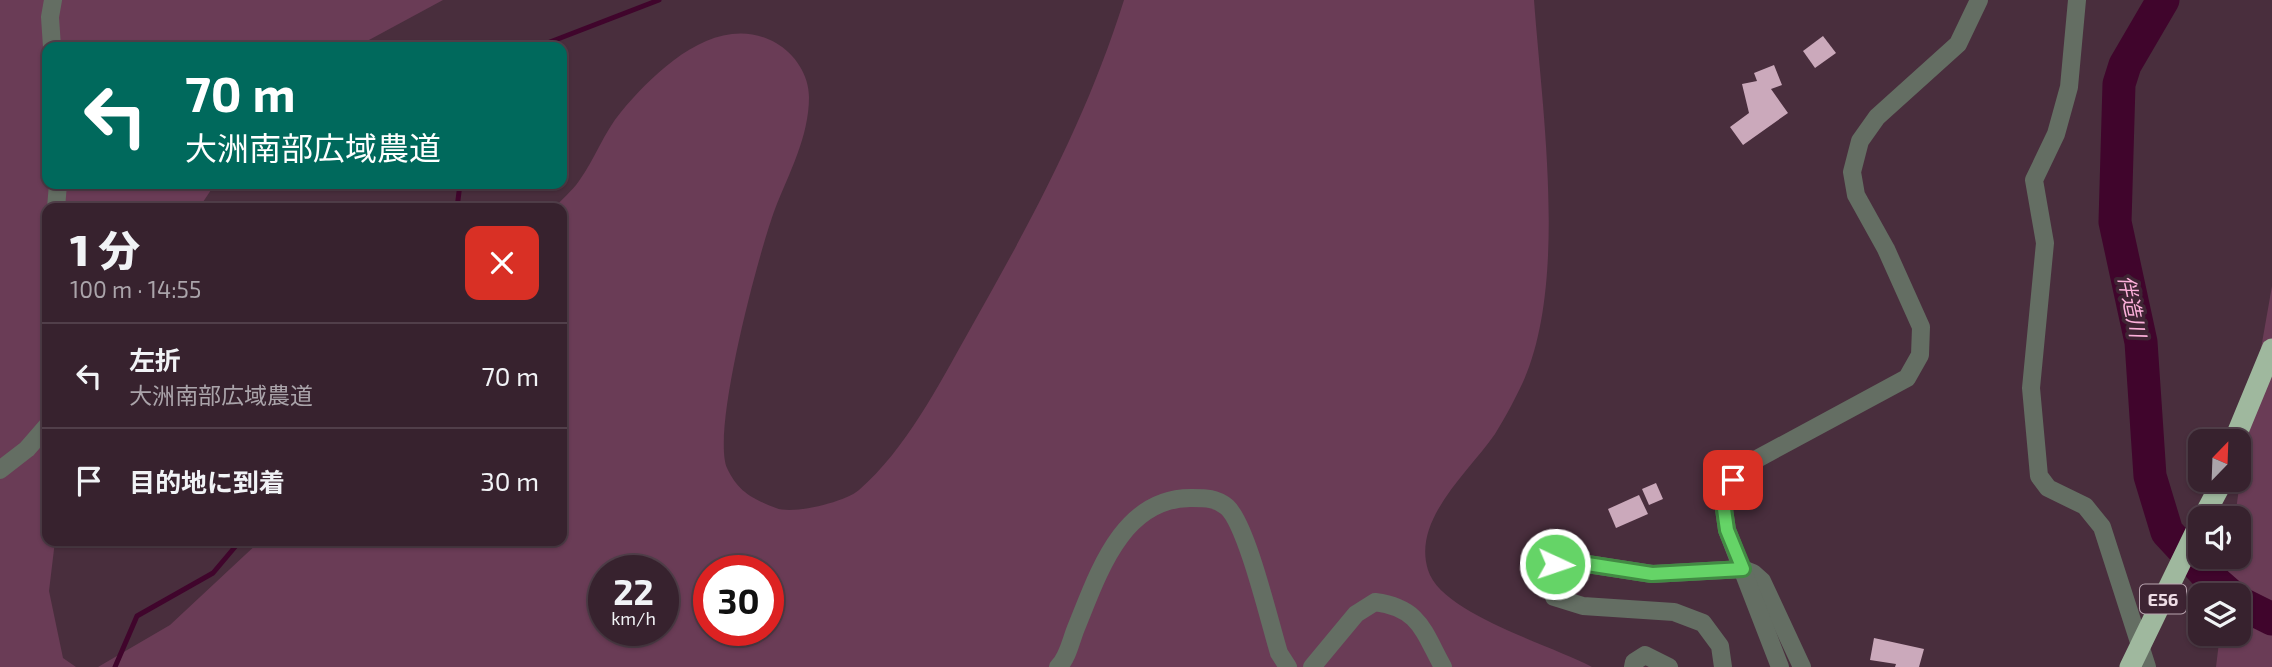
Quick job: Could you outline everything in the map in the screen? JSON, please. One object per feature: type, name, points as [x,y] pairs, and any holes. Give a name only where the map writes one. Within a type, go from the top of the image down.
[{"type":"highway","points":[[2239,429],[2272,350]]},
{"type":"highway","points":[[2248,429],[2272,384]]},
{"type":"highway","name":"E56","points":[[2130,667],[2188,547]]},
{"type":"street","points":[[52,42],[50,17],[54,0]]},
{"type":"street","points":[[1780,667],[1727,530],[1723,502],[1733,480],[1744,466],[1907,378],[1920,355],[1921,327],[1886,249],[1856,195],[1852,172],[1860,141],[1877,117],[1958,44],[1979,0]]},
{"type":"street","points":[[2077,0],[2068,87],[2056,134],[2034,180],[2045,243],[2031,388],[2039,477],[2048,488],[2085,506],[2102,527],[2147,667]]},
{"type":"street","points":[[0,470],[27,449],[42,432]]},
{"type":"street","points":[[1058,667],[1098,576],[1123,531],[1149,506],[1174,498],[1214,498],[1229,509],[1250,554],[1279,653],[1287,667]]},
{"type":"street","points":[[1723,667],[1720,646],[1703,623],[1674,612],[1583,606],[1553,597],[1546,573],[1555,564],[1568,561],[1652,574],[1743,569],[1762,581],[1802,667]]},
{"type":"street","points":[[1312,667],[1356,614],[1375,602],[1398,605],[1416,619],[1443,667]]},
{"type":"street","points":[[1633,667],[1634,662],[1645,654],[1669,667]]},
{"type":"shaded area","points":[[0,0],[443,0],[365,42],[42,42],[42,189],[212,189],[202,203],[42,203],[42,546],[54,546],[49,591],[63,658],[76,667],[0,667]]},
{"type":"shaded area","points":[[1124,0],[1534,0],[1548,195],[1545,296],[1537,341],[1523,382],[1495,434],[1458,480],[1435,515],[1425,551],[1428,570],[1437,586],[1453,601],[1500,627],[1592,667],[98,667],[170,625],[255,546],[567,546],[567,203],[559,203],[579,181],[615,120],[635,96],[670,63],[690,49],[711,39],[732,34],[754,35],[783,48],[795,59],[807,81],[809,97],[806,126],[768,231],[739,340],[731,381],[724,448],[727,468],[736,483],[753,498],[784,510],[819,506],[852,495],[892,456],[945,374],[1013,252],[1074,130],[1109,45]]},
{"type":"shaded area","points":[[2272,286],[2272,667],[2216,667],[2219,646],[2251,646],[2251,583],[2227,583],[2228,569],[2251,569],[2251,506],[2237,506],[2238,492],[2251,492],[2251,429],[2247,428]]},
{"type":"building","points":[[1823,36],[1836,53],[1815,68],[1803,51]]},
{"type":"building","points":[[1774,65],[1782,85],[1771,89],[1788,113],[1743,145],[1730,127],[1749,113],[1742,84],[1757,81],[1754,73]]},
{"type":"building","points":[[1656,483],[1663,499],[1649,505],[1642,489]]},
{"type":"building","points":[[1639,495],[1648,514],[1616,528],[1608,509]]},
{"type":"building","points":[[1874,638],[1924,649],[1919,667],[1895,667],[1896,664],[1870,660]]},
{"type":"waterway","points":[[550,42],[659,0]]},
{"type":"waterway","name":"伴造川","points":[[2163,0],[2125,65],[2119,84],[2115,222],[2141,342],[2150,476],[2167,532],[2216,583]]},
{"type":"waterway","points":[[458,203],[459,189]]},
{"type":"waterway","points":[[115,667],[137,616],[213,573],[236,546]]},
{"type":"waterway","name":"伴造川","points":[[2251,608],[2272,619]]},
{"type":"route","points":[[1555,564],[1568,561],[1652,574],[1743,569],[1727,530],[1723,502],[1733,480]]}]
